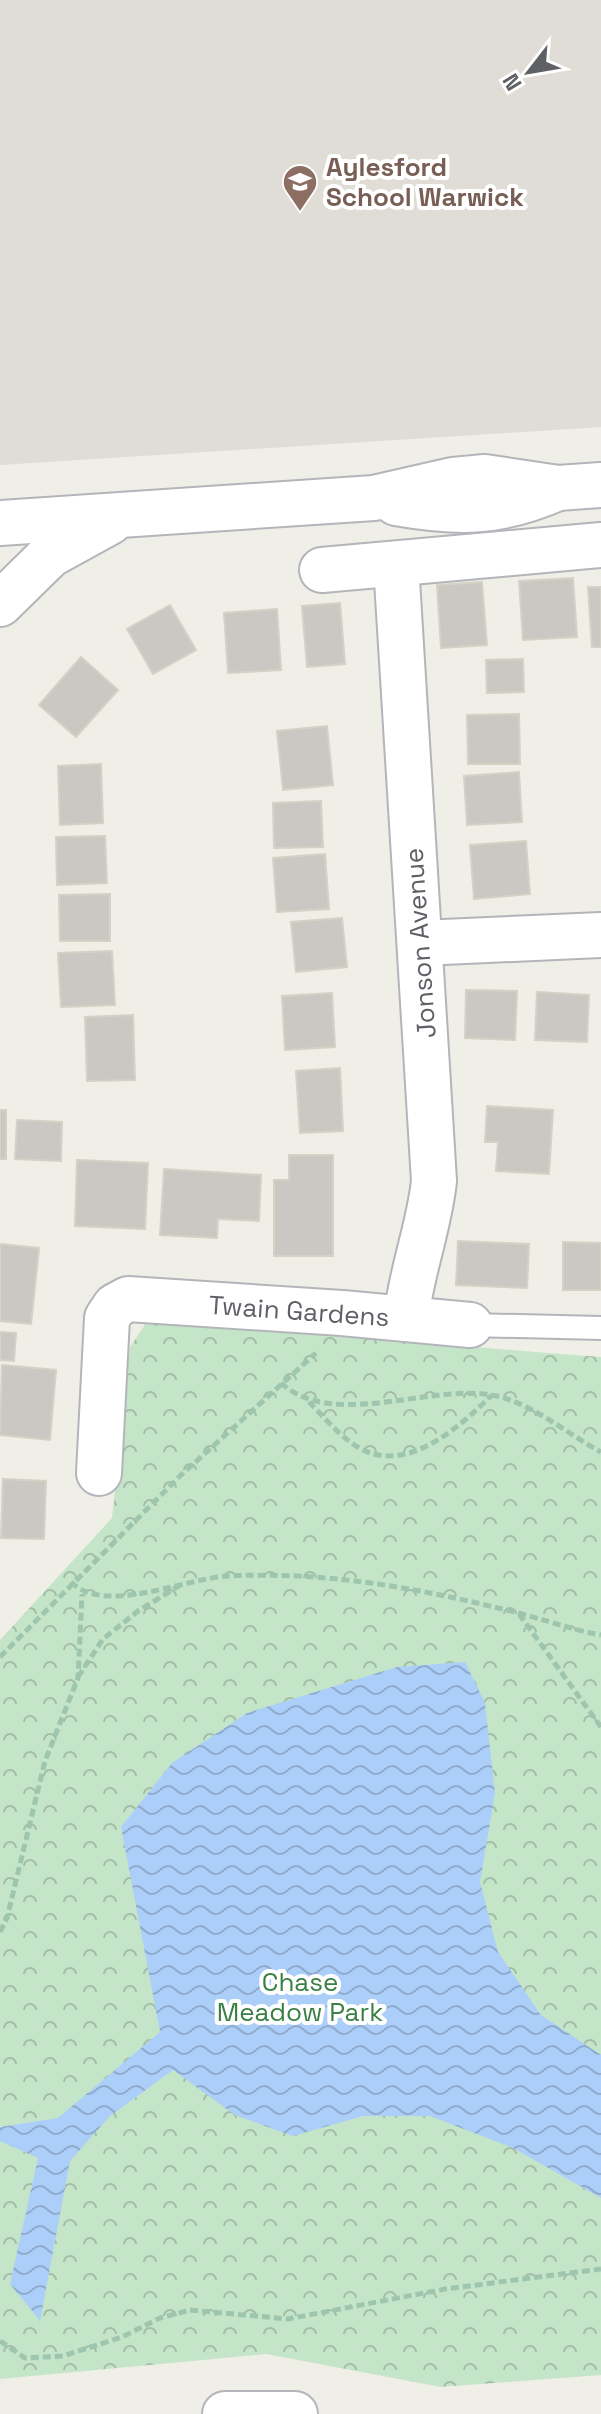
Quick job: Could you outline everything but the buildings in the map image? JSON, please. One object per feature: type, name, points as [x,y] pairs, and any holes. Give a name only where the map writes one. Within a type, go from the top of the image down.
[{"type":"street","points":[[0,523],[374,498],[475,512],[499,509],[558,488],[601,485]]},
{"type":"street","points":[[0,604],[50,555],[123,516]]},
{"type":"street","points":[[322,570],[601,545]]},
{"type":"street","name":"Jonson Avenue","points":[[396,564],[434,1181],[431,1208],[410,1282],[406,1319]]},
{"type":"street","points":[[421,943],[601,935]]},
{"type":"street","name":"Twain Gardens","points":[[99,1473],[107,1318],[115,1306],[128,1299],[335,1312],[470,1325]]},
{"type":"street","points":[[225,2414],[295,2414]]},
{"type":"lane","points":[[470,1325],[601,1328]]},
{"type":"path","points":[[0,1657],[71,1582],[322,1348],[332,1331],[335,1312]]},
{"type":"path","points":[[281,1383],[309,1401],[359,1448],[377,1455],[392,1456],[408,1455],[425,1447],[458,1425],[492,1395]]},
{"type":"path","points":[[309,1401],[371,1404],[431,1394],[492,1395],[520,1405],[601,1452]]},
{"type":"path","points":[[82,1594],[132,1595],[226,1576],[305,1575],[414,1590],[601,1635]]},
{"type":"path","points":[[71,1582],[82,1594],[78,1678]]},
{"type":"path","points":[[0,1932],[10,1907],[45,1761],[78,1678],[103,1639],[138,1611],[186,1582]]},
{"type":"path","points":[[518,1613],[601,1727]]},
{"type":"path","points":[[0,2341],[25,2358],[63,2356],[122,2337],[160,2318],[190,2310],[288,2319],[445,2289],[601,2269]]},
{"type":"shaded area","name":"Aylesford School Warwick","points":[[0,0],[601,0],[601,427],[0,465]]},
{"type":"green space","name":"Chase Meadow Park","points":[[151,1316],[601,1357],[601,2375],[441,2387],[266,2354],[0,2379],[0,1640],[112,1518],[130,1347]]},
{"type":"water","points":[[465,1662],[485,1703],[495,1793],[480,1882],[498,1952],[541,2015],[601,2055],[601,2198],[513,2148],[430,2116],[363,2116],[293,2136],[235,2115],[173,2070],[110,2116],[70,2161],[40,2321],[10,2284],[38,2158],[0,2141],[0,2127],[58,2118],[160,2032],[121,1827],[172,1763],[247,1713],[397,1667]]},
{"type":"place","name":"Aylesford School Warwick","points":[[300,213]]}]
